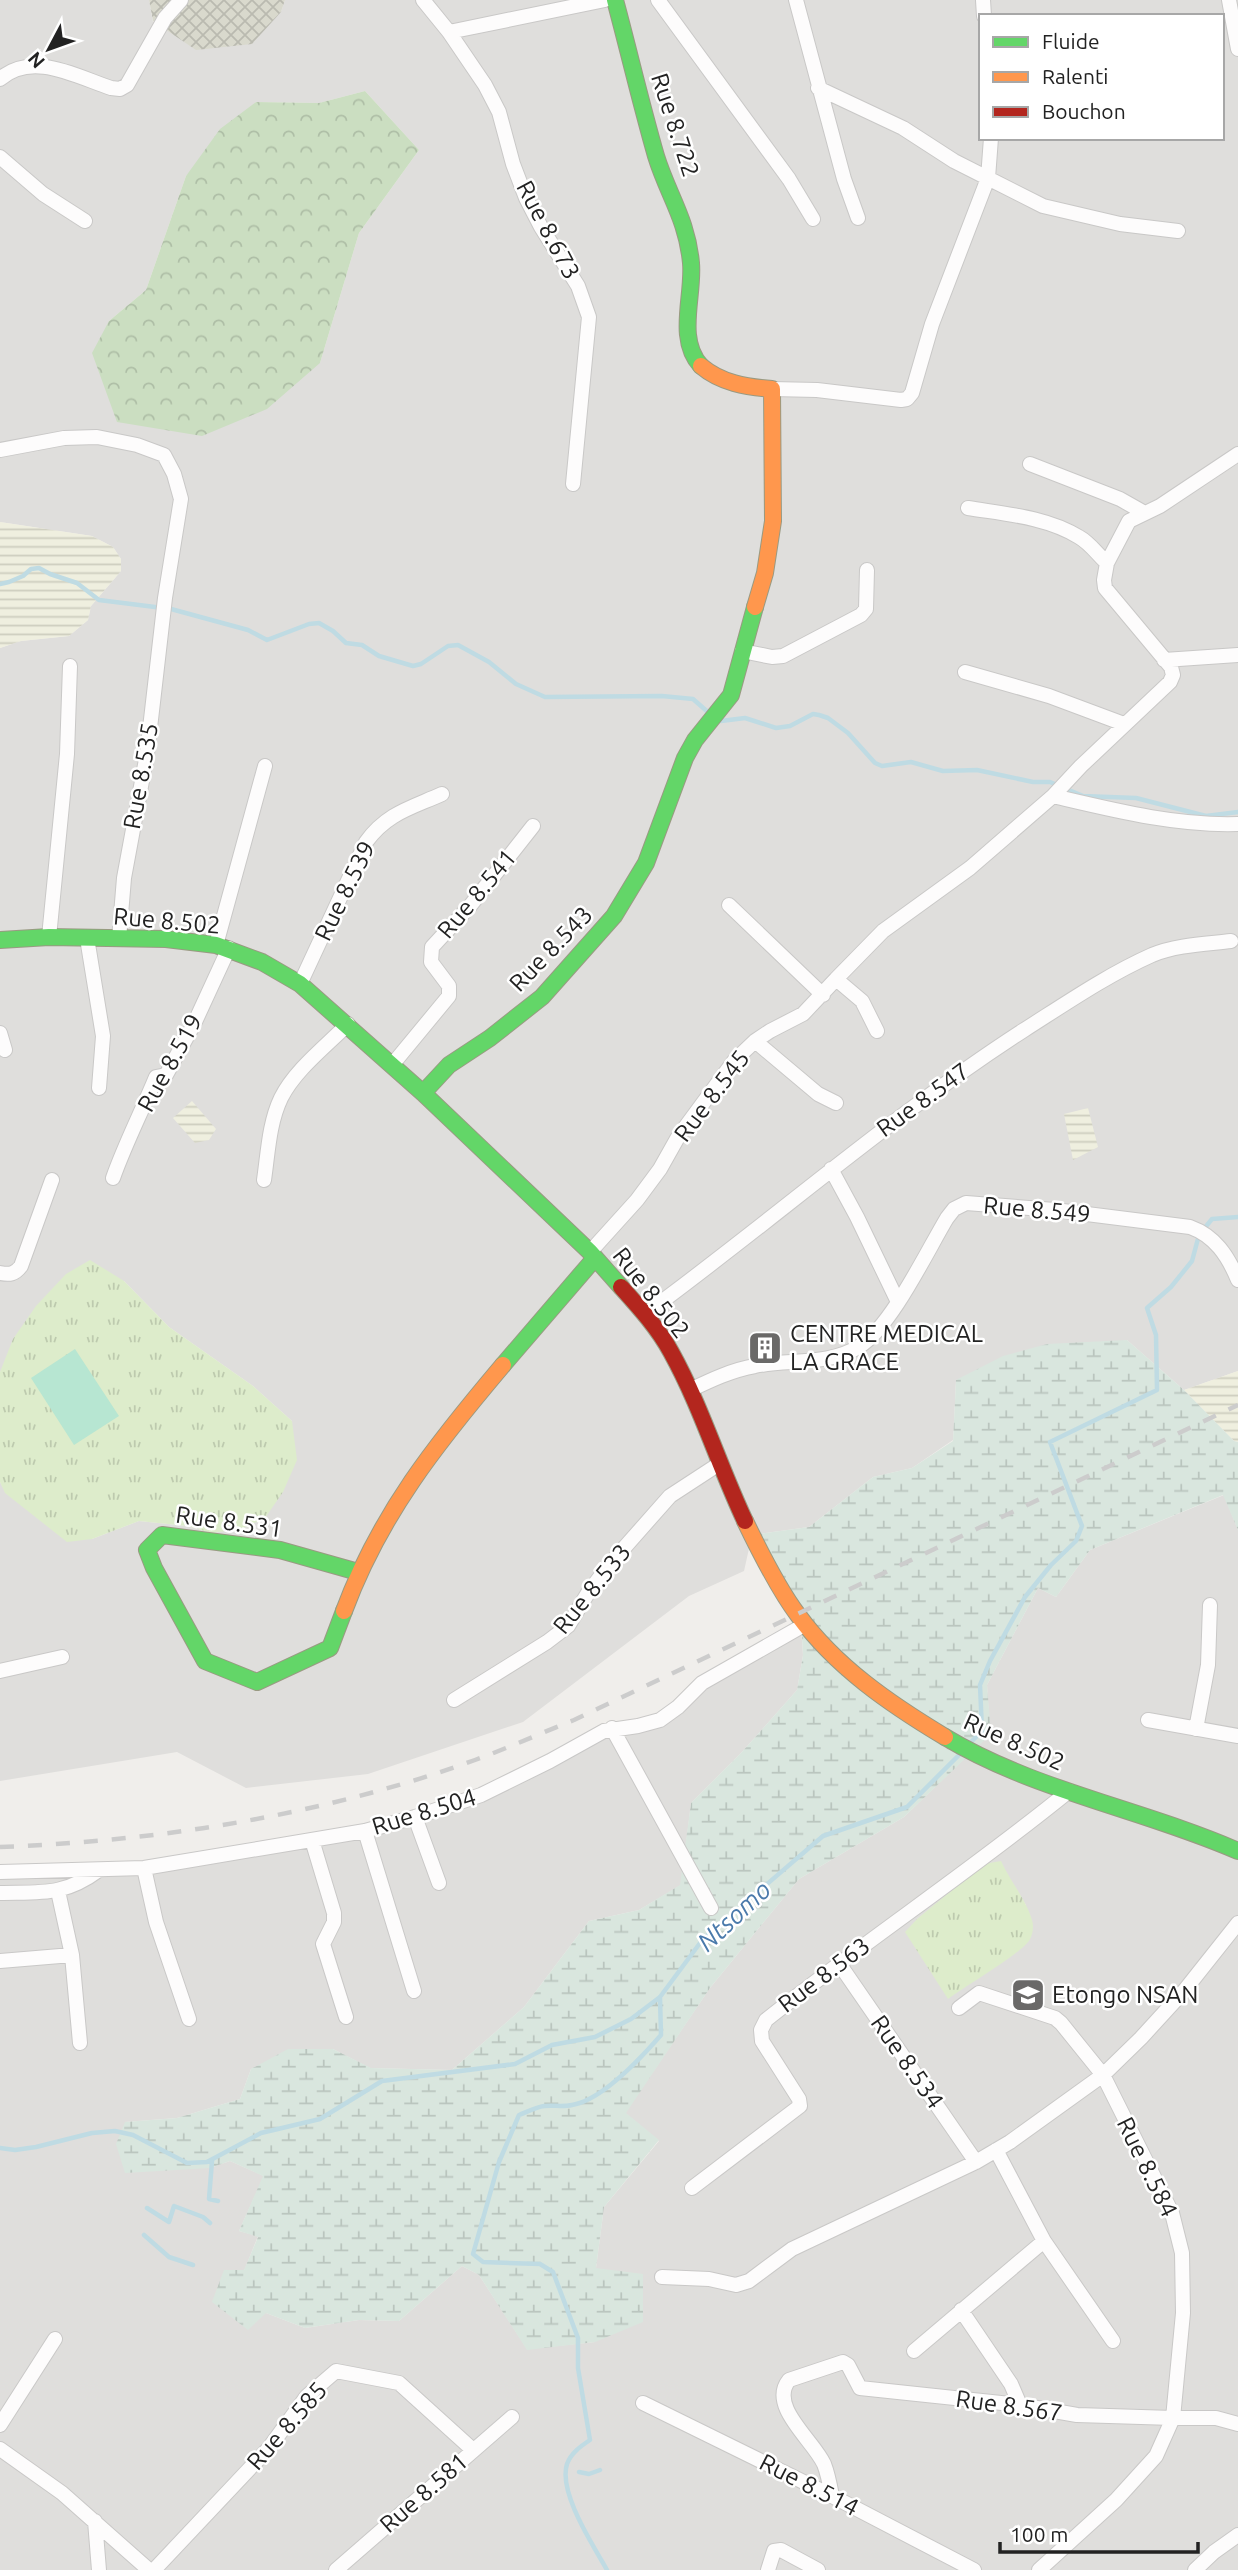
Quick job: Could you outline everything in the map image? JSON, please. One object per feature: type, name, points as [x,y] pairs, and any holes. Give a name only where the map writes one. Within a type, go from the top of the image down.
[{"type":"street","points":[[0,79],[10,70],[38,64],[120,89],[127,85],[165,19],[181,0]]},
{"type":"street","name":"Rue 8.673","points":[[424,0],[485,85],[499,112],[513,164],[526,198],[578,286],[589,317],[573,484]]},
{"type":"street","points":[[449,32],[606,0]]},
{"type":"street","name":"Rue 8.722","points":[[615,0],[657,159],[684,223],[691,264],[689,353],[712,376],[733,384],[772,390]]},
{"type":"street","points":[[658,0],[789,179],[813,219]]},
{"type":"street","points":[[796,0],[818,88],[858,218]]},
{"type":"street","points":[[983,0],[990,0]]},
{"type":"street","points":[[1229,0],[1238,49]]},
{"type":"street","points":[[818,88],[903,128],[954,161],[1043,205],[1120,224],[1178,230]]},
{"type":"street","points":[[772,390],[817,390],[907,399],[912,393],[932,324],[988,178],[991,140]]},
{"type":"street","points":[[0,157],[43,194],[85,222]]},
{"type":"street","name":"Rue 8.543","points":[[423,1093],[449,1065],[490,1038],[542,997],[614,916],[646,863],[685,758],[695,740],[731,695],[765,573],[773,521],[772,390]]},
{"type":"street","name":"Rue 8.535","points":[[0,450],[64,438],[97,437],[137,445],[164,455],[174,474],[181,499],[165,598],[147,754],[125,867],[119,939]]},
{"type":"street","points":[[1238,454],[1160,506],[1129,521],[1107,563],[1104,580],[1107,592],[1164,660],[1238,655]]},
{"type":"street","points":[[1030,464],[1120,499],[1143,512]]},
{"type":"street","points":[[968,508],[1019,516],[1056,526],[1081,538],[1107,563]]},
{"type":"street","points":[[742,651],[772,657],[783,656],[861,615],[866,609],[867,570]]},
{"type":"street","name":"Rue 8.545","points":[[593,1255],[638,1200],[734,1060],[755,1041],[803,1014],[883,931],[970,868],[1053,796],[1170,682],[1173,675],[1171,667],[1164,660]]},
{"type":"street","points":[[49,937],[67,754],[70,666]]},
{"type":"street","points":[[965,672],[1049,696],[1124,724]]},
{"type":"street","points":[[223,946],[265,766]]},
{"type":"street","name":"Rue 8.539","points":[[300,984],[366,842],[378,825],[442,794]]},
{"type":"street","points":[[1053,796],[1122,812],[1209,825],[1238,824]]},
{"type":"street","name":"Rue 8.541","points":[[392,1065],[449,996],[449,986],[433,967],[430,955],[432,947],[470,906],[533,826]]},
{"type":"street","points":[[729,905],[823,995]]},
{"type":"street","name":"Rue 8.502","points":[[0,940],[49,937],[166,939],[223,946],[261,962],[300,984],[423,1093],[593,1255],[645,1314],[670,1350],[690,1390],[719,1464],[752,1535],[804,1625],[825,1648],[893,1706],[975,1755],[1069,1791],[1197,1833],[1238,1851]]},
{"type":"street","points":[[87,938],[103,1036],[99,1088]]},
{"type":"street","name":"Rue 8.547","points":[[645,1314],[711,1266],[831,1169],[926,1097],[1082,993],[1154,954],[1231,941]]},
{"type":"street","name":"Rue 8.519","points":[[113,1178],[124,1146],[133,1133],[156,1077],[166,1075],[194,1024],[223,946]]},
{"type":"street","points":[[836,979],[862,1001],[877,1031]]},
{"type":"street","points":[[264,1180],[270,1136],[280,1101],[289,1086],[348,1024]]},
{"type":"street","points":[[0,1033],[5,1050]]},
{"type":"street","points":[[755,1041],[818,1094],[836,1103]]},
{"type":"street","points":[[831,1169],[898,1302]]},
{"type":"street","points":[[0,1273],[8,1275],[21,1266],[52,1180]]},
{"type":"street","name":"Rue 8.549","points":[[690,1390],[728,1372],[757,1365],[838,1356],[860,1346],[881,1327],[898,1302],[947,1218],[954,1209],[966,1203],[1055,1210],[1190,1227],[1214,1240],[1236,1275]]},
{"type":"street","name":"Rue 8.531","points":[[358,1572],[280,1550],[162,1535],[147,1550],[154,1568],[205,1661],[257,1682],[330,1648],[358,1572],[397,1500],[457,1419],[593,1255]]},
{"type":"street","name":"Rue 8.533","points":[[454,1700],[568,1626],[588,1592],[609,1565],[670,1496],[719,1464]]},
{"type":"street","points":[[1196,1729],[1208,1665],[1209,1605]]},
{"type":"street","name":"Rue 8.504","points":[[0,1872],[144,1868],[365,1831],[415,1817],[481,1795],[612,1728],[638,1726],[660,1720],[678,1707],[702,1683],[804,1625]]},
{"type":"street","points":[[0,1671],[62,1657]]},
{"type":"street","points":[[1148,1720],[1238,1736]]},
{"type":"street","points":[[612,1728],[711,1908]]},
{"type":"street","name":"Rue 8.563","points":[[692,2188],[800,2106],[799,2099],[762,2041],[761,2030],[766,2020],[838,1962],[1010,1840],[1069,1791]]},
{"type":"street","points":[[415,1817],[439,1884]]},
{"type":"street","points":[[365,1831],[414,1991]]},
{"type":"street","points":[[312,1840],[334,1913],[334,1922],[323,1944],[346,2017]]},
{"type":"street","points":[[144,1868],[156,1922],[189,2019]]},
{"type":"street","points":[[0,1893],[58,1891],[79,1885],[99,1870]]},
{"type":"street","points":[[58,1891],[72,1955],[80,2043]]},
{"type":"street","points":[[662,2277],[709,2279],[736,2284],[749,2281],[792,2249],[816,2236],[976,2162],[996,2150],[1103,2075],[1184,1991],[1238,1923]]},
{"type":"street","points":[[0,1961],[72,1955]]},
{"type":"street","name":"Rue 8.534","points":[[838,1962],[976,2162]]},
{"type":"street","name":"Rue 8.584","points":[[959,2008],[979,1993],[1055,2018],[1103,2075],[1172,2213],[1182,2253],[1183,2313],[1174,2417]]},
{"type":"street","points":[[996,2150],[1044,2241],[1113,2341]]},
{"type":"street","points":[[914,2351],[1044,2241]]},
{"type":"street","points":[[961,2310],[1011,2384],[1020,2405]]},
{"type":"street","points":[[0,2424],[55,2339]]},
{"type":"street","name":"Rue 8.567","points":[[832,2496],[824,2465],[783,2404],[784,2389],[789,2380],[842,2362],[848,2365],[860,2388],[1020,2405],[1077,2415],[1174,2417]]},
{"type":"street","name":"Rue 8.585","points":[[152,2570],[261,2457],[307,2396],[336,2371],[399,2383],[473,2450]]},
{"type":"street","name":"Rue 8.514","points":[[643,2403],[832,2496],[974,2570]]},
{"type":"street","name":"Rue 8.581","points":[[337,2570],[512,2417]]},
{"type":"street","points":[[1039,2570],[1116,2500],[1156,2456],[1174,2417],[1216,2417],[1238,2424]]},
{"type":"street","points":[[0,2449],[62,2493],[152,2570]]},
{"type":"street","points":[[95,2521],[99,2570]]},
{"type":"street","points":[[1195,2570],[1238,2535]]},
{"type":"street","points":[[768,2570],[774,2551],[781,2550],[818,2570]]},
{"type":"shaded area","points":[[0,0],[149,0],[153,22],[281,12],[285,0],[1238,0],[1238,1371],[1184,1390],[1127,1340],[956,1380],[953,1440],[912,1468],[873,1477],[809,1527],[752,1535],[744,1571],[689,1596],[523,1722],[368,1774],[246,1788],[177,1752],[0,1781],[0,1482],[6,1493],[92,1539],[139,1521],[187,1526],[212,1533],[292,1421],[253,1386],[169,1327],[124,1281],[0,1372],[0,648],[21,641],[69,636],[88,620],[91,606],[121,571],[121,559],[113,547],[92,536],[0,522]],"holes":[[[365,91],[419,150],[359,233],[320,363],[109,321],[146,290],[186,176],[256,102],[319,103]]]},
{"type":"shaded area","points":[[149,0],[285,0],[281,12],[252,44],[196,50],[153,21]]},
{"type":"shaded area","points":[[1224,1495],[1238,1530],[1238,2570],[0,2570],[0,1872],[144,1868],[312,1840],[481,1795],[604,1731],[638,1726],[801,1626],[803,1655],[797,1690],[741,1753],[691,1803],[681,1885],[639,1910],[589,1921],[524,2007],[452,2070],[370,2068],[333,2049],[251,2069],[240,2099],[177,2118],[125,2122],[210,2168],[230,2161],[264,2176],[239,2231],[258,2236],[244,2271],[266,2313],[305,2328],[359,2320],[399,2321],[462,2266],[479,2275],[527,2349],[595,2342],[596,2268],[604,2207],[659,2141],[625,2113],[710,1988],[799,1879],[904,1817],[990,1734],[987,1685],[1038,1588],[1056,1597],[1090,1550]],"holes":[[[1009,1879],[1026,1905],[917,1919],[932,1908]]]},
{"type":"green space","points":[[365,91],[419,150],[359,233],[320,363],[267,409],[202,436],[117,422],[92,353],[109,321],[146,290],[186,176],[220,129],[256,102],[319,103]]},
{"type":"green space","points":[[0,522],[92,536],[113,547],[121,559],[121,571],[91,606],[88,620],[69,636],[21,641],[0,648]]},
{"type":"green space","points":[[192,1101],[216,1129],[209,1140],[195,1143],[173,1118]]},
{"type":"green space","points":[[1088,1108],[1098,1147],[1073,1160],[1064,1114]]},
{"type":"green space","points":[[90,1260],[124,1281],[169,1327],[253,1386],[292,1421],[297,1460],[283,1492],[265,1518],[241,1529],[212,1533],[187,1526],[139,1521],[92,1539],[67,1542],[5,1493],[0,1482],[0,1372],[13,1339],[36,1306],[66,1274]]},
{"type":"green space","points":[[1127,1340],[1238,1442],[1238,1530],[1223,1495],[1090,1550],[1056,1597],[1038,1588],[987,1685],[991,1734],[904,1817],[799,1879],[710,1988],[626,2113],[659,2140],[604,2207],[596,2268],[643,2274],[643,2322],[595,2342],[527,2350],[479,2275],[462,2266],[399,2321],[359,2320],[305,2328],[266,2313],[248,2330],[212,2302],[224,2270],[244,2270],[258,2237],[239,2231],[263,2176],[230,2161],[210,2168],[125,2173],[116,2144],[125,2122],[177,2118],[240,2099],[251,2069],[288,2049],[333,2049],[371,2068],[452,2070],[524,2007],[589,1921],[639,1910],[680,1885],[691,1803],[741,1753],[797,1690],[803,1655],[801,1621],[752,1535],[809,1527],[873,1477],[912,1468],[953,1441],[956,1380],[1003,1356],[1047,1344]]},
{"type":"green space","points":[[75,1349],[119,1416],[74,1445],[31,1378]]},
{"type":"green space","points":[[1238,1371],[1238,1442],[1184,1390]]},
{"type":"green space","points":[[1001,1861],[1029,1912],[1033,1925],[1031,1936],[1014,1955],[948,1999],[905,1932],[984,1864]]},
{"type":"waterway","points":[[0,584],[23,576],[31,569],[39,568],[77,583],[99,600],[171,609],[248,630],[267,640],[309,624],[319,623],[346,643],[362,645],[379,656],[413,666],[421,664],[448,646],[458,645],[489,662],[516,684],[545,697],[662,696],[693,699],[709,713]]},
{"type":"waterway","points":[[721,721],[745,718],[776,728],[790,726],[813,714],[819,715],[828,718],[848,733],[875,763],[882,766],[911,762],[943,771],[977,770],[1033,782],[1050,782],[1083,796],[1136,798],[1206,816],[1238,812]]},
{"type":"waterway","name":"Ntsomo","points":[[969,1744],[982,1731],[980,1685],[990,1661],[1025,1597],[1051,1565],[1076,1541],[1082,1526],[1050,1442],[1157,1390],[1156,1335],[1147,1308],[1171,1287],[1192,1261],[1199,1235],[1212,1219],[1238,1217]]},
{"type":"waterway","name":"Ntsomo","points":[[0,2148],[15,2150],[36,2147],[92,2133],[115,2131],[133,2135],[187,2163],[207,2162],[261,2133],[320,2119],[382,2081],[515,2064],[552,2045],[595,2037],[631,2019],[660,1997],[703,1939],[823,1836],[907,1807],[961,1753]]},
{"type":"waterway","points":[[607,2570],[578,2518],[567,2489],[567,2464],[577,2450],[590,2440],[578,2368],[578,2338],[553,2272],[540,2264],[483,2262],[473,2254],[499,2162],[519,2115],[541,2107],[569,2106],[584,2102],[620,2077],[661,2035],[660,1997]]},
{"type":"waterway","points":[[212,2161],[209,2199],[218,2201]]},
{"type":"waterway","points":[[147,2208],[169,2222],[174,2206],[203,2217],[210,2223]]},
{"type":"waterway","points":[[144,2235],[169,2257],[193,2265]]},
{"type":"waterway","points":[[579,2472],[589,2474],[600,2470]]},
{"type":"railway","points":[[0,1847],[121,1839],[241,1822],[359,1796],[475,1760],[574,1720],[1238,1405]]},
{"type":"traffic: fast","points":[[615,0],[656,156],[686,233],[691,263],[689,343],[701,366]]},
{"type":"traffic: fast","points":[[423,1093],[449,1065],[490,1038],[542,997],[614,916],[646,863],[685,758],[695,740],[731,695],[755,607]]},
{"type":"traffic: fast","points":[[0,940],[49,937],[166,939],[216,945],[262,962],[300,984],[423,1093],[590,1252],[621,1287]]},
{"type":"traffic: fast","points":[[503,1365],[595,1258]]},
{"type":"traffic: fast","points":[[344,1611],[330,1648],[257,1682],[205,1661],[154,1568],[147,1550],[162,1535],[280,1550],[358,1572]]},
{"type":"traffic: fast","points":[[945,1737],[1015,1772],[1202,1836],[1238,1851]]},
{"type":"traffic: slow","points":[[701,366],[734,383],[772,389],[773,521],[765,573],[755,607]]},
{"type":"traffic: slow","points":[[344,1611],[375,1543],[412,1481],[503,1365]]},
{"type":"traffic: slow","points":[[745,1521],[784,1594],[813,1634],[865,1683],[945,1737]]},
{"type":"traffic: jam","points":[[621,1287],[654,1326],[671,1352],[692,1393],[745,1521]]},
{"type":"place","name":"CENTRE MEDICAL LA GRACE","points":[[765,1348]]},
{"type":"place","name":"Etongo NSAN","points":[[1028,1995]]}]
